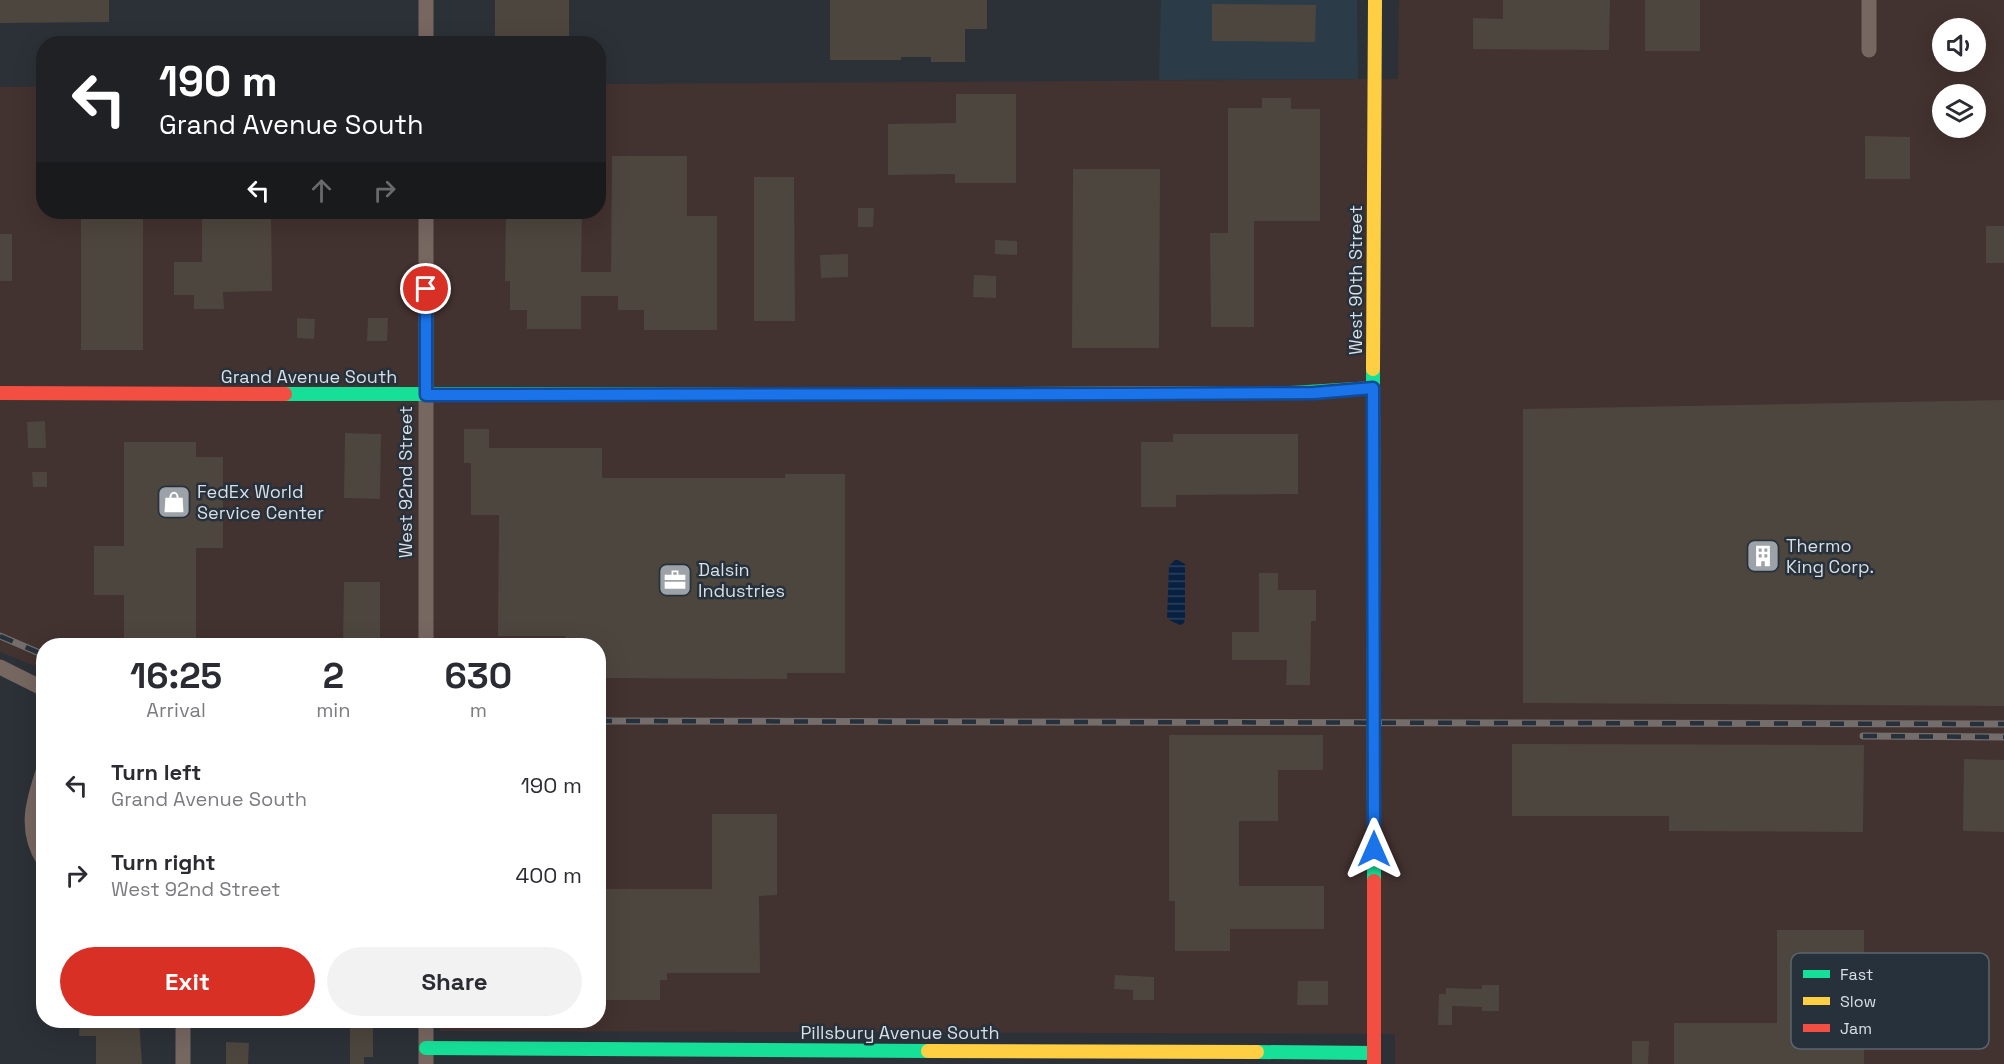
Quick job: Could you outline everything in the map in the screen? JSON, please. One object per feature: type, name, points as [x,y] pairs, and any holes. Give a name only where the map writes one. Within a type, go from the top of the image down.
[{"type":"street","points":[[426,0],[426,36]]},
{"type":"street","name":"West 90th Street","points":[[1374,1058],[1375,0]]},
{"type":"street","points":[[1869,0],[1869,50]]},
{"type":"street","name":"West 92nd Street","points":[[426,219],[426,638]]},
{"type":"street","name":"Grand Avenue South","points":[[0,393],[1123,394],[1314,393],[1373,388]]},
{"type":"street","points":[[0,667],[36,685]]},
{"type":"street","points":[[36,797],[31,814],[32,834],[36,843]]},
{"type":"street","points":[[183,1028],[183,1064]]},
{"type":"street","points":[[426,1028],[426,1056]]},
{"type":"street","name":"Pillsbury Avenue South","points":[[426,1056],[1374,1058]]},
{"type":"shaded area","points":[[1161,0],[1357,0],[1358,79],[1159,80]]},
{"type":"shaded area","points":[[1399,0],[2004,0],[2004,1064],[1395,1064],[1395,1034],[440,1031],[440,1028],[606,1028],[606,638],[36,638],[36,666],[0,652],[0,87],[36,87],[36,219],[606,219],[606,84],[1398,79]]},
{"type":"water","points":[[1176,559],[1185,564],[1185,618],[1184,623],[1180,625],[1167,617],[1169,566]]},
{"type":"building","points":[[0,0],[109,0],[109,22],[0,23]]},
{"type":"building","points":[[495,0],[569,0],[569,36],[495,36]]},
{"type":"building","points":[[830,0],[987,0],[987,29],[965,29],[965,62],[931,62],[931,57],[901,57],[901,60],[830,60]]},
{"type":"building","points":[[1503,0],[1610,0],[1609,50],[1473,49],[1473,18],[1503,19]]},
{"type":"building","points":[[1645,0],[1700,0],[1700,51],[1645,51]]},
{"type":"building","points":[[1212,4],[1316,5],[1315,42],[1212,41]]},
{"type":"building","points":[[956,94],[1016,94],[1016,183],[955,183],[955,174],[888,175],[888,124],[956,123]]},
{"type":"building","points":[[1262,98],[1291,98],[1291,109],[1320,109],[1320,221],[1254,221],[1254,327],[1211,327],[1210,233],[1228,233],[1228,108],[1262,108]]},
{"type":"building","points":[[1865,136],[1910,137],[1910,179],[1865,179]]},
{"type":"building","points":[[612,156],[687,156],[687,216],[717,216],[717,330],[644,330],[644,310],[618,310],[618,296],[581,296],[581,329],[527,329],[527,310],[510,310],[510,281],[505,281],[506,219],[582,219],[581,272],[611,272]]},
{"type":"building","points":[[1073,169],[1160,169],[1159,348],[1072,348]]},
{"type":"building","points":[[754,177],[794,177],[795,321],[754,321]]},
{"type":"building","points":[[858,208],[874,208],[873,227],[858,227]]},
{"type":"building","points":[[81,219],[143,219],[143,350],[81,350]]},
{"type":"building","points":[[202,219],[271,219],[272,291],[223,292],[224,309],[194,309],[194,295],[174,295],[174,262],[202,262]]},
{"type":"building","points":[[1986,226],[2004,226],[2004,263],[1986,263]]},
{"type":"building","points":[[0,234],[12,234],[12,281],[0,281]]},
{"type":"building","points":[[995,240],[1017,241],[1017,255],[995,254]]},
{"type":"building","points":[[848,254],[848,277],[821,278],[820,255]]},
{"type":"building","points":[[974,275],[996,276],[996,298],[973,297]]},
{"type":"building","points":[[297,318],[315,319],[314,339],[297,338]]},
{"type":"building","points":[[368,318],[388,318],[387,341],[367,341]]},
{"type":"building","name":"Thermo King Corp.","points":[[2004,400],[2004,706],[1523,703],[1523,409]]},
{"type":"building","points":[[45,421],[46,448],[28,448],[27,422]]},
{"type":"building","points":[[464,429],[489,429],[489,448],[602,448],[602,478],[785,478],[785,474],[845,474],[845,673],[787,673],[787,679],[606,678],[606,638],[498,636],[499,515],[471,515],[471,463],[464,463]]},
{"type":"building","points":[[345,433],[381,434],[380,499],[344,498]]},
{"type":"building","points":[[1173,434],[1298,434],[1298,494],[1176,495],[1176,507],[1141,507],[1141,442],[1173,442]]},
{"type":"building","name":"FedEx World Service Center","points":[[124,442],[196,442],[196,457],[223,457],[223,548],[196,548],[196,638],[124,638],[124,595],[94,595],[94,546],[124,546]]},
{"type":"building","points":[[32,472],[47,472],[47,487],[33,487]]},
{"type":"building","points":[[1259,573],[1278,573],[1278,590],[1316,590],[1316,621],[1311,621],[1310,685],[1286,685],[1287,660],[1232,660],[1232,632],[1259,632]]},
{"type":"building","points":[[344,582],[380,582],[380,638],[343,638]]},
{"type":"building","points":[[1169,735],[1323,735],[1323,770],[1278,770],[1278,821],[1239,821],[1239,886],[1324,886],[1324,929],[1230,929],[1230,951],[1175,951],[1175,901],[1169,901]]},
{"type":"building","points":[[1512,744],[1864,745],[1863,832],[1669,831],[1669,816],[1512,816]]},
{"type":"building","points":[[1964,759],[2004,760],[2004,832],[1963,831]]},
{"type":"building","points":[[712,814],[777,814],[777,895],[759,896],[760,973],[667,973],[667,980],[660,980],[660,1000],[606,1000],[606,889],[712,889]]},
{"type":"building","points":[[1777,930],[1864,930],[1864,953],[1791,953],[1791,1049],[1864,1049],[1864,1064],[1674,1064],[1674,1023],[1777,1023]]},
{"type":"building","points":[[1115,975],[1154,977],[1154,1000],[1133,1000],[1133,990],[1114,989]]},
{"type":"building","points":[[1298,981],[1328,981],[1328,1005],[1297,1005]]},
{"type":"building","points":[[1482,985],[1499,985],[1499,1011],[1482,1011],[1482,1007],[1452,1006],[1452,1025],[1438,1025],[1439,994],[1446,994],[1446,988],[1482,989]]},
{"type":"building","points":[[80,1028],[140,1028],[142,1064],[96,1064],[96,1036],[79,1036]]},
{"type":"building","points":[[350,1028],[373,1028],[373,1057],[364,1057],[364,1064],[350,1064]]},
{"type":"building","points":[[1632,1041],[1649,1041],[1648,1064],[1632,1064]]},
{"type":"building","points":[[226,1042],[249,1043],[248,1064],[226,1064]]},
{"type":"railway","points":[[0,636],[36,652]]},
{"type":"railway","points":[[606,721],[2004,724]]},
{"type":"railway","points":[[1863,736],[2004,737]]},
{"type":"traffic: fast","points":[[1373,369],[1374,881]]},
{"type":"traffic: fast","points":[[1291,393],[1373,388]]},
{"type":"traffic: fast","points":[[285,394],[997,394]]},
{"type":"traffic: fast","points":[[426,1048],[928,1051]]},
{"type":"traffic: fast","points":[[1257,1052],[1374,1053]]},
{"type":"traffic: slow","points":[[1373,369],[1375,0]]},
{"type":"traffic: slow","points":[[997,394],[1291,393]]},
{"type":"traffic: slow","points":[[928,1051],[1257,1052]]},
{"type":"traffic: jam","points":[[0,393],[285,394]]},
{"type":"traffic: jam","points":[[1374,881],[1374,1064]]},
{"type":"place","name":"FedEx World Service Center","points":[[174,502]]},
{"type":"place","name":"Thermo King Corp.","points":[[1763,556]]},
{"type":"place","name":"Dalsin Industries","points":[[675,580]]},
{"type":"route","points":[[426,289],[426,395],[1314,393],[1373,388],[1374,849]]}]
